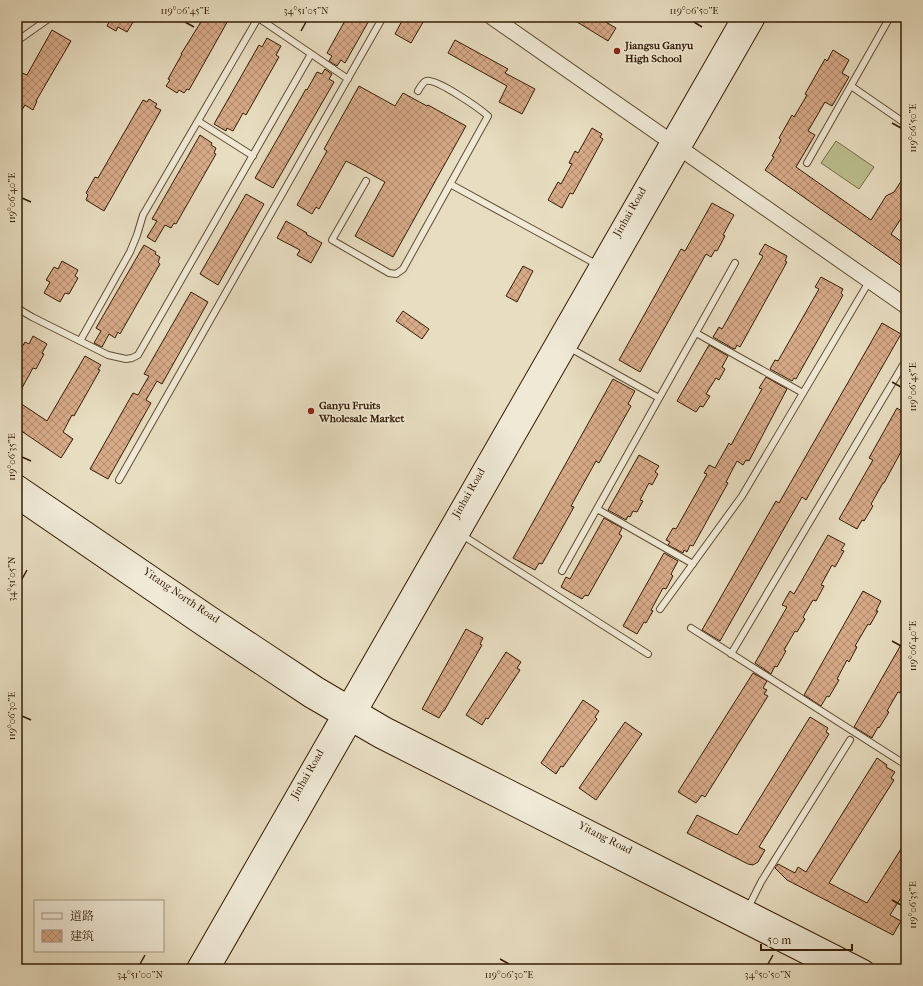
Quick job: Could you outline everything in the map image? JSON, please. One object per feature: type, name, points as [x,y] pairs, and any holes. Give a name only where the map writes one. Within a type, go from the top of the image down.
[{"type":"main road","name":"Jinhai Road","points":[[195,969],[460,534],[568,347],[676,145],[741,17]]},
{"type":"main road","name":"Jinhai Road","points":[[211,969],[350,713],[598,266],[757,17]]},
{"type":"main road","name":"Yitang North Road","points":[[17,483],[318,686],[350,713]]},
{"type":"main road","name":"Yitang North Road","points":[[17,500],[202,628],[310,699],[350,713]]},
{"type":"main road","name":"Yitang Road","points":[[350,713],[386,726],[865,969]]},
{"type":"main road","name":"Yitang Road","points":[[350,713],[378,739],[833,969]]},
{"type":"street","points":[[492,17],[903,302]]},
{"type":"lane","points":[[17,41],[51,17]]},
{"type":"lane","points":[[80,341],[130,252],[143,215],[258,17],[348,79]]},
{"type":"lane","points":[[119,480],[383,17]]},
{"type":"lane","points":[[807,164],[890,17]]},
{"type":"lane","points":[[17,308],[32,317],[112,356],[126,359],[138,355],[311,54]]},
{"type":"lane","points":[[366,181],[332,240],[389,273],[396,274],[404,269],[488,116],[475,106],[435,83],[427,81],[423,83],[418,91]]},
{"type":"lane","points":[[851,86],[906,124]]},
{"type":"lane","points":[[198,121],[253,156]]},
{"type":"lane","points":[[450,184],[598,266]]},
{"type":"lane","points":[[562,571],[735,263]]},
{"type":"lane","points":[[660,609],[742,496],[870,280]]},
{"type":"lane","points":[[696,333],[803,393]]},
{"type":"lane","points":[[568,347],[659,398]]},
{"type":"lane","points":[[731,654],[906,360]]},
{"type":"lane","points":[[597,509],[693,564]]},
{"type":"lane","points":[[460,534],[648,654]]},
{"type":"lane","points":[[690,628],[906,764]]},
{"type":"lane","points":[[748,910],[762,882],[850,740]]},
{"type":"green space","points":[[836,141],[874,167],[859,189],[821,163]]},
{"type":"building","points":[[100,17],[136,17],[127,32],[118,27],[116,31],[107,26],[109,22]]},
{"type":"building","points":[[204,17],[230,17],[189,90],[187,89],[184,93],[179,90],[177,93],[166,86],[170,80],[168,79],[181,54]]},
{"type":"building","points":[[347,17],[371,17],[345,63],[341,60],[337,66],[329,61],[332,56],[327,53]]},
{"type":"building","points":[[404,17],[426,17],[411,43],[395,34]]},
{"type":"building","points":[[569,17],[597,17],[616,28],[608,41]]},
{"type":"building","points":[[52,30],[71,41],[36,101],[33,110],[25,105],[17,118],[17,81],[22,73],[27,75]]},
{"type":"building","points":[[267,38],[281,46],[276,55],[279,57],[246,115],[243,113],[233,131],[227,128],[226,131],[214,124],[259,45],[262,47]]},
{"type":"building","points":[[455,40],[508,69],[505,73],[535,89],[522,114],[499,102],[507,86],[448,53]]},
{"type":"building","points":[[833,50],[849,60],[842,73],[849,77],[832,106],[825,102],[808,131],[815,135],[796,167],[871,220],[886,196],[894,192],[906,174],[906,211],[891,234],[906,245],[906,269],[765,170],[774,157],[772,156],[781,140],[779,138],[792,115],[794,117],[825,59],[827,61]]},
{"type":"building","points":[[325,69],[332,74],[329,79],[334,82],[273,188],[255,178],[306,89],[307,90],[317,72],[322,74]]},
{"type":"building","points":[[359,86],[395,106],[403,93],[466,126],[393,257],[355,236],[385,182],[356,166],[346,161],[319,209],[316,207],[312,214],[297,205],[327,151],[324,149]]},
{"type":"building","points":[[149,99],[157,104],[155,107],[161,110],[104,211],[86,200],[88,195],[86,193],[95,177],[98,178],[143,100],[147,102]]},
{"type":"building","points":[[592,128],[602,134],[600,137],[603,139],[573,194],[570,193],[562,208],[548,200],[558,182],[561,184],[572,164],[569,163],[575,151],[578,153]]},
{"type":"building","points":[[200,135],[212,143],[211,145],[216,148],[214,153],[216,154],[176,224],[174,223],[171,228],[165,225],[155,242],[147,237],[157,221],[152,219]]},
{"type":"building","points":[[246,194],[264,204],[218,285],[200,274]]},
{"type":"building","points":[[712,203],[734,215],[723,235],[725,236],[717,251],[715,250],[711,257],[706,254],[640,372],[619,360],[681,249],[685,251]]},
{"type":"building","points":[[286,221],[322,243],[311,263],[297,255],[300,250],[277,238]]},
{"type":"building","points":[[765,244],[787,256],[785,261],[787,262],[740,347],[737,345],[735,349],[713,337],[719,327],[722,329],[763,256],[759,254]]},
{"type":"building","points":[[144,245],[156,252],[155,254],[160,257],[158,262],[160,264],[120,334],[118,332],[115,338],[109,334],[102,347],[94,343],[101,331],[96,328]]},
{"type":"building","points":[[62,261],[78,270],[75,276],[78,278],[69,294],[65,293],[60,302],[44,293],[50,282],[46,280],[54,267],[58,269]]},
{"type":"building","points":[[523,266],[533,271],[517,302],[506,296]]},
{"type":"building","points":[[821,277],[843,289],[841,293],[843,295],[796,379],[794,378],[792,381],[770,369],[775,360],[778,361],[819,289],[815,287]]},
{"type":"building","points":[[191,292],[208,302],[162,384],[157,381],[146,400],[151,403],[108,479],[90,469],[133,393],[138,395],[149,376],[144,374]]},
{"type":"building","points":[[403,311],[429,329],[422,339],[396,321]]},
{"type":"building","points":[[882,323],[901,334],[806,500],[802,497],[720,641],[702,630],[776,501],[779,503]]},
{"type":"building","points":[[33,336],[47,344],[42,353],[44,354],[36,369],[33,368],[17,397],[17,356],[25,342],[29,344]]},
{"type":"building","points":[[709,345],[728,356],[722,367],[725,369],[719,380],[716,378],[706,394],[710,396],[703,407],[700,406],[696,412],[677,401]]},
{"type":"building","points":[[85,356],[101,365],[98,369],[100,370],[74,416],[72,415],[63,432],[73,439],[61,458],[17,428],[17,401],[47,421]]},
{"type":"building","points":[[766,377],[787,389],[749,461],[746,460],[743,465],[737,461],[726,482],[728,483],[693,546],[690,545],[687,552],[684,550],[683,553],[668,545],[670,542],[666,540],[673,528],[676,529],[707,474],[704,473],[709,465],[715,468],[729,443],[731,445],[762,389],[759,388]]},
{"type":"building","points":[[613,379],[635,391],[628,404],[631,406],[599,463],[596,461],[571,506],[574,507],[542,564],[539,563],[535,570],[513,558]]},
{"type":"building","points":[[897,408],[906,414],[906,446],[903,451],[902,450],[871,504],[873,506],[857,529],[839,519],[873,460],[869,458]]},
{"type":"building","points":[[639,455],[659,466],[655,472],[658,474],[652,485],[649,483],[640,500],[643,501],[637,512],[633,511],[630,517],[628,516],[626,520],[608,510]]},
{"type":"building","points":[[604,518],[622,528],[619,534],[622,536],[588,596],[585,595],[582,599],[561,587],[566,577],[570,579]]},
{"type":"building","points":[[828,535],[845,544],[841,550],[844,551],[835,567],[832,565],[821,585],[824,586],[816,601],[813,600],[803,617],[805,619],[797,632],[795,631],[784,650],[786,651],[777,667],[775,666],[771,674],[755,663],[787,607],[782,605],[790,591],[794,594]]},
{"type":"building","points":[[664,553],[678,561],[671,574],[673,576],[666,589],[663,588],[651,610],[653,611],[637,634],[623,626]]},
{"type":"building","points":[[863,591],[881,601],[876,611],[878,611],[870,625],[868,624],[855,646],[857,647],[849,662],[847,660],[837,679],[839,680],[829,697],[827,696],[821,706],[804,695]]},
{"type":"building","points":[[466,629],[483,638],[480,644],[482,645],[439,718],[422,709]]},
{"type":"building","points":[[906,636],[906,682],[900,693],[898,692],[887,711],[889,712],[872,738],[854,727]]},
{"type":"building","points":[[506,652],[521,662],[517,668],[520,670],[488,719],[486,718],[482,725],[466,715]]},
{"type":"building","points":[[753,673],[767,681],[763,688],[767,690],[764,694],[768,696],[705,797],[702,795],[696,803],[678,792]]},
{"type":"building","points":[[583,700],[599,711],[595,717],[597,719],[563,767],[561,766],[556,774],[541,763]]},
{"type":"building","points":[[810,717],[828,728],[826,732],[829,734],[759,847],[765,850],[758,862],[753,865],[748,864],[687,833],[697,815],[737,835]]},
{"type":"building","points":[[625,722],[642,734],[596,800],[579,788]]},
{"type":"building","points":[[877,758],[887,765],[886,767],[895,772],[891,778],[894,780],[829,883],[867,903],[906,841],[906,890],[890,915],[901,921],[893,935],[787,880],[775,868],[778,864],[795,873],[798,867],[806,872]]},
{"type":"place","name":"Jiangsu Ganyu High School","points":[[617,51]]},
{"type":"place","name":"Ganyu Fruits Wholesale Market","points":[[311,411]]}]
